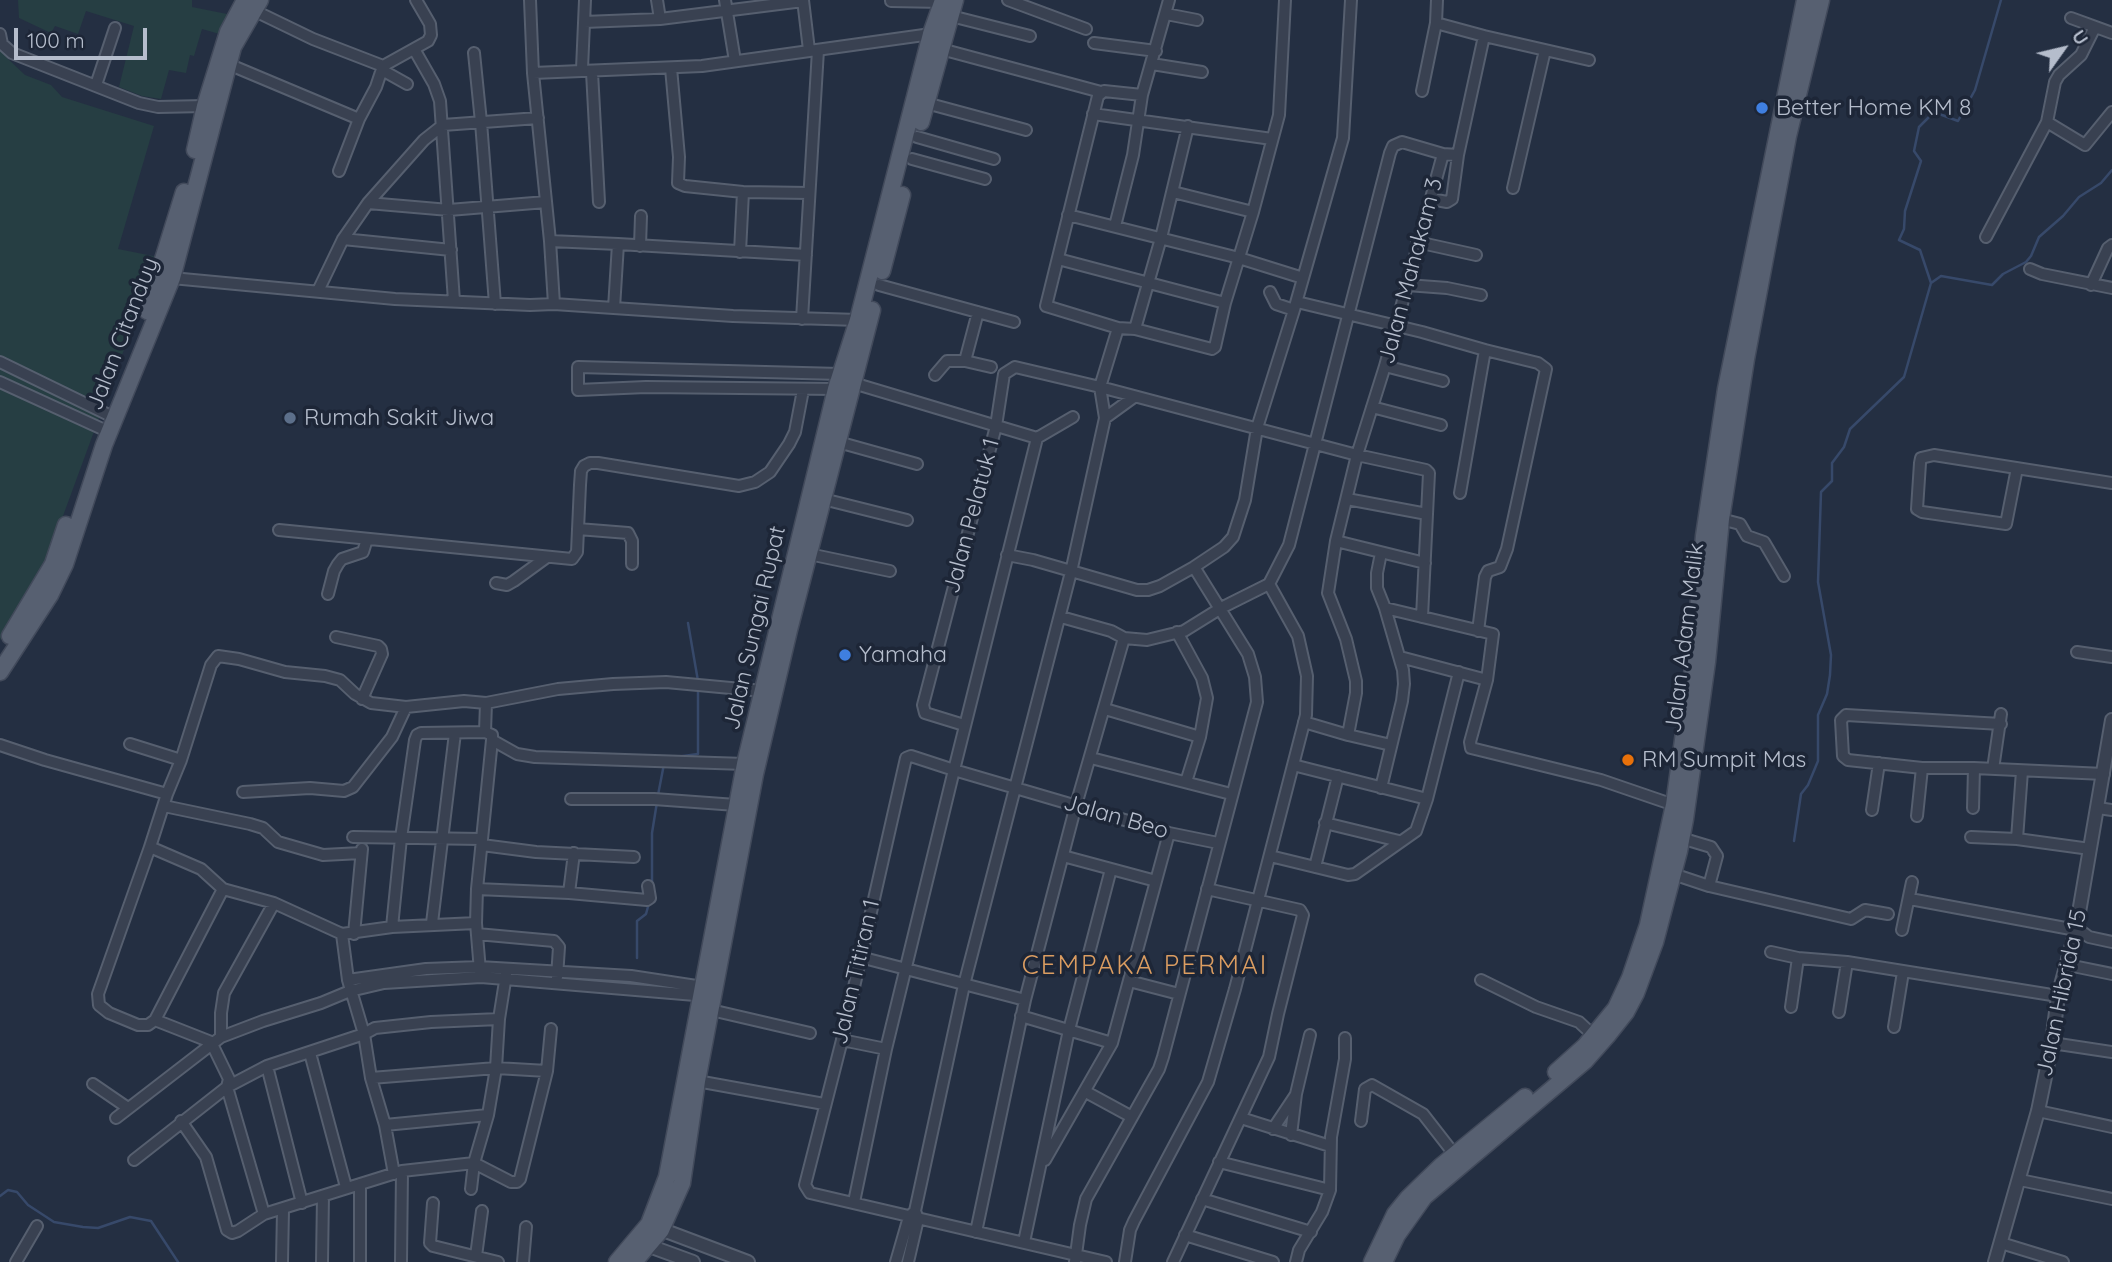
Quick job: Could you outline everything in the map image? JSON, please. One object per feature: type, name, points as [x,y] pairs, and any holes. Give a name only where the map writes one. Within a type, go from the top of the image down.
[{"type":"main road","name":"Jalan Adam Malik","points":[[1372,1262],[1395,1214],[1408,1198],[1585,1061],[1626,1012],[1655,942],[1748,347],[1808,21],[1805,0]]},
{"type":"main road","name":"Jalan Adam Malik","points":[[1700,661],[1704,536],[1726,389],[1808,21],[1821,0]]},
{"type":"main road","name":"Jalan Citanduy","points":[[0,672],[60,579],[107,423],[172,278],[228,64],[252,3]]},
{"type":"main road","name":"Jalan Citanduy","points":[[0,653],[53,564],[150,304],[189,176],[205,106],[228,32],[252,3]]},
{"type":"main road","name":"Jalan Sungai Rupat","points":[[655,1227],[709,996],[755,774],[838,442],[843,382],[879,285],[886,236],[948,4]]},
{"type":"main road","name":"Jalan Sungai Rupat","points":[[634,1262],[642,1244],[682,1183],[736,805],[745,764],[858,320],[912,159],[939,40]]},
{"type":"main road","name":"Jalan Adam Malik","points":[[1384,1262],[1424,1196],[1458,1159],[1594,1037],[1616,1008],[1630,978],[1666,872],[1681,838],[1677,813]]},
{"type":"main road","name":"Jalan Sungai Rupat","points":[[617,1262],[642,1244]]},
{"type":"street","points":[[340,171],[382,68],[428,41],[432,30],[416,0]]},
{"type":"street","points":[[530,0],[533,73],[554,304]]},
{"type":"street","points":[[585,0],[587,71],[599,202]]},
{"type":"street","points":[[657,0],[660,19]]},
{"type":"street","points":[[1008,0],[1086,29]]},
{"type":"street","points":[[1115,226],[1133,155],[1142,95],[1169,0],[1162,0]]},
{"type":"street","points":[[1101,92],[1093,114],[1046,307],[1118,328],[1135,328],[1212,349],[1215,347],[1279,115],[1285,0]]},
{"type":"street","points":[[1007,555],[1137,590],[1148,590],[1194,566],[1224,547],[1233,537],[1245,500],[1258,428],[1343,138],[1351,0]]},
{"type":"street","points":[[1422,91],[1436,23],[1437,0]]},
{"type":"street","points":[[584,22],[660,19],[726,6],[803,1],[813,50],[803,319]]},
{"type":"street","points":[[891,1],[948,4],[1030,36]]},
{"type":"street","points":[[252,3],[313,39],[382,68],[407,84]]},
{"type":"street","points":[[726,6],[735,61]]},
{"type":"street","points":[[1166,14],[1197,20]]},
{"type":"street","points":[[2071,18],[2112,33]]},
{"type":"street","points":[[1436,23],[1589,60]]},
{"type":"street","points":[[1986,237],[2046,122],[2055,82],[2081,55],[2095,27]]},
{"type":"street","points":[[96,85],[115,28]]},
{"type":"street","points":[[0,34],[2,44],[12,53],[139,103],[158,107],[205,106]]},
{"type":"street","name":"Jalan Mahakam 3","points":[[1349,734],[1356,681],[1346,639],[1328,593],[1336,541],[1357,455],[1385,366],[1443,154],[1458,155],[1484,36]]},
{"type":"street","points":[[533,73],[671,68],[813,50],[939,40],[1101,92],[1142,95]]},
{"type":"street","points":[[1094,43],[1156,51]]},
{"type":"street","points":[[414,49],[434,84],[440,101],[454,302]]},
{"type":"street","points":[[1513,188],[1545,50]]},
{"type":"street","points":[[474,53],[495,304]]},
{"type":"street","points":[[228,64],[359,120]]},
{"type":"street","points":[[1152,64],[1202,72]]},
{"type":"street","points":[[671,68],[680,157],[678,183],[684,186],[743,192],[809,193]]},
{"type":"street","points":[[926,103],[1026,130]]},
{"type":"street","points":[[2046,122],[2085,145],[2112,112]]},
{"type":"street","points":[[1093,114],[1272,139]]},
{"type":"street","points":[[318,291],[343,239],[369,203],[424,139],[443,125],[538,118]]},
{"type":"street","points":[[1135,328],[1161,238],[1188,126]]},
{"type":"street","points":[[917,137],[994,159]]},
{"type":"street","points":[[1061,617],[1124,638],[1147,640],[1184,631],[1221,608],[1269,584],[1289,545],[1393,146],[1402,142],[1443,154]]},
{"type":"street","points":[[1431,199],[1447,202],[1452,198],[1458,155]]},
{"type":"street","points":[[912,159],[985,179]]},
{"type":"street","points":[[740,251],[743,192]]},
{"type":"street","points":[[1173,192],[1253,212]]},
{"type":"street","points":[[369,203],[449,210],[546,202]]},
{"type":"street","points":[[1068,215],[1239,258],[1303,278]]},
{"type":"street","points":[[640,246],[641,216]]},
{"type":"street","points":[[343,239],[451,250]]},
{"type":"street","points":[[550,241],[806,255]]},
{"type":"street","points":[[1417,242],[1476,255]]},
{"type":"street","points":[[614,308],[618,244]]},
{"type":"street","points":[[2091,285],[2108,248],[2112,245]]},
{"type":"street","points":[[1058,259],[1225,303]]},
{"type":"street","points":[[2030,269],[2112,288]]},
{"type":"street","points":[[172,278],[331,294],[454,302],[554,304],[858,320]]},
{"type":"street","points":[[879,285],[1014,322]]},
{"type":"street","points":[[1407,285],[1447,288],[1481,295]]},
{"type":"street","points":[[1270,292],[1276,304],[1350,314],[1538,363],[1546,369],[1507,550],[1500,567],[1488,571],[1485,577],[1478,631]]},
{"type":"street","points":[[965,361],[978,312]]},
{"type":"street","points":[[908,1262],[914,1216],[964,985],[1061,617],[1105,418],[1100,387],[1118,328]]},
{"type":"street","points":[[1460,493],[1485,350]]},
{"type":"street","points":[[935,375],[947,361],[965,361],[991,367]]},
{"type":"street","points":[[0,362],[107,423]]},
{"type":"street","points":[[1385,366],[1443,381]]},
{"type":"street","points":[[843,382],[803,390],[646,387],[578,390],[578,367],[644,368],[843,382],[1037,438]]},
{"type":"street","name":"Jalan Pelatuk 1","points":[[964,725],[926,713],[923,705],[996,426],[1004,374],[1015,367],[1100,387]]},
{"type":"street","points":[[644,368],[646,387]]},
{"type":"street","points":[[0,382],[107,423]]},
{"type":"street","points":[[1100,387],[1314,445],[1426,470],[1429,473],[1422,617]]},
{"type":"street","points":[[279,530],[567,559],[575,557],[581,471],[584,466],[590,463],[739,486],[755,482],[770,472],[789,444],[795,432],[803,390]]},
{"type":"street","points":[[1105,418],[1134,397]]},
{"type":"street","points":[[1372,407],[1441,425]]},
{"type":"street","points":[[1073,417],[1037,438],[905,969],[854,1202],[1024,1242],[1076,1258],[1106,1262]]},
{"type":"street","points":[[838,442],[917,464]]},
{"type":"street","points":[[2017,468],[2006,524],[1922,512],[1917,509],[1921,458],[1934,454],[2112,483]]},
{"type":"street","points":[[823,499],[908,520]]},
{"type":"street","points":[[1346,499],[1427,514]]},
{"type":"street","points":[[1721,519],[1740,524],[1747,536],[1764,542],[1784,576]]},
{"type":"street","points":[[578,529],[628,533],[632,541],[632,565]]},
{"type":"street","points":[[328,594],[338,564],[342,559],[363,552],[367,539]]},
{"type":"street","points":[[1336,541],[1425,562]]},
{"type":"street","points":[[1381,553],[1377,588],[1400,657],[1404,684],[1381,788]]},
{"type":"street","points":[[809,554],[890,571]]},
{"type":"street","points":[[496,583],[507,584],[514,581],[547,557]]},
{"type":"street","points":[[1076,1258],[1086,1199],[1158,1069],[1256,702],[1255,677],[1248,654],[1194,566]]},
{"type":"street","points":[[1125,1262],[1130,1230],[1208,1082],[1304,722],[1307,676],[1298,636],[1269,584]]},
{"type":"street","points":[[1385,608],[1490,632],[1493,636],[1487,680],[1470,742],[1471,748],[1601,780],[1677,813]]},
{"type":"street","points":[[1177,632],[1202,678],[1207,698],[1200,737],[1186,782]]},
{"type":"street","points":[[336,637],[381,649],[382,654],[362,699]]},
{"type":"street","points":[[976,1232],[1021,1016],[1076,805],[1124,638]]},
{"type":"street","points":[[2077,652],[2112,657]]},
{"type":"street","points":[[223,889],[155,1020],[148,1025],[138,1025],[102,1009],[98,1000],[211,665],[218,656],[285,672],[326,676],[340,680],[362,699],[371,703],[406,707],[464,701],[486,703],[589,685],[666,682],[763,691]]},
{"type":"street","points":[[1400,657],[1487,680]]},
{"type":"street","points":[[1270,856],[1348,875],[1355,874],[1416,831],[1427,799],[1459,672]]},
{"type":"street","points":[[480,972],[477,889],[489,736],[486,703]]},
{"type":"street","points":[[243,792],[310,788],[344,791],[353,787],[392,737],[406,707]]},
{"type":"street","points":[[1105,709],[1200,737]]},
{"type":"street","points":[[1993,769],[2001,719],[1843,716],[1841,720],[1843,758],[1922,768],[2104,774]]},
{"type":"street","name":"Jalan Hibrida 15","points":[[1995,1262],[2038,1111],[2059,996],[2076,929],[2112,720]]},
{"type":"street","points":[[1304,722],[1391,745]]},
{"type":"street","points":[[393,927],[401,838],[417,735],[455,733],[489,736],[517,754],[535,757],[745,764]]},
{"type":"street","points":[[432,923],[455,733]]},
{"type":"street","points":[[130,744],[181,760]]},
{"type":"street","points":[[0,745],[167,794]]},
{"type":"street","name":"Jalan Beo","points":[[906,758],[911,756],[1169,833],[1218,843]]},
{"type":"street","name":"Jalan Titiran 1","points":[[854,1202],[810,1193],[805,1185],[842,1040],[906,758]]},
{"type":"street","points":[[1091,758],[1231,794]]},
{"type":"street","points":[[1872,810],[1879,763]]},
{"type":"street","points":[[1293,765],[1427,799]]},
{"type":"street","points":[[1917,816],[1922,768]]},
{"type":"street","points":[[1973,808],[1974,768]]},
{"type":"street","points":[[2017,839],[2022,771]]},
{"type":"street","points":[[1315,867],[1338,776]]},
{"type":"street","points":[[571,799],[653,799],[736,805]]},
{"type":"street","points":[[164,806],[250,824],[262,828],[278,842],[323,855],[361,853]]},
{"type":"street","points":[[2098,808],[2112,810]]},
{"type":"street","points":[[1325,823],[1399,841]]},
{"type":"street","points":[[1042,1165],[1112,1043],[1169,833]]},
{"type":"street","points":[[401,1262],[398,1173],[371,1078],[364,1034],[349,986],[348,934],[361,853],[359,837],[441,839],[481,842],[536,852],[634,857]]},
{"type":"street","points":[[1971,837],[2017,839],[2090,849]]},
{"type":"street","points":[[1681,838],[1715,851],[1717,856],[1709,886]]},
{"type":"street","points":[[150,847],[201,869],[223,889],[274,903],[348,934],[432,923],[554,941],[559,947],[557,978]]},
{"type":"street","points":[[569,893],[574,853]]},
{"type":"street","points":[[1063,856],[1156,881]]},
{"type":"street","points":[[1024,1242],[1069,1030],[1111,869]]},
{"type":"street","points":[[1666,872],[1796,908],[1852,919],[1865,911],[1888,914]]},
{"type":"street","points":[[1902,930],[1912,882]]},
{"type":"street","points":[[477,889],[647,900],[650,898],[648,886]]},
{"type":"street","points":[[1173,1262],[1269,1057],[1303,915],[1300,910],[1207,888]]},
{"type":"street","points":[[1910,900],[2076,929],[2089,937],[2112,942]]},
{"type":"street","points":[[264,1214],[227,1087],[229,1079],[216,1040],[224,993],[274,903]]},
{"type":"street","points":[[1771,952],[2059,996]]},
{"type":"street","points":[[860,957],[1025,1000]]},
{"type":"street","points":[[1791,1007],[1798,958]]},
{"type":"street","points":[[1839,1012],[1847,962]]},
{"type":"street","points":[[2068,965],[2112,974]]},
{"type":"street","points":[[116,1118],[216,1040],[321,1003],[349,986],[480,972],[557,978],[709,996],[810,1033]]},
{"type":"street","points":[[1894,1027],[1903,972]]},
{"type":"street","points":[[471,1189],[474,1163],[488,1115],[496,1068],[499,1019],[506,975]]},
{"type":"street","points":[[1481,980],[1536,1007],[1579,1022],[1594,1037]]},
{"type":"street","points":[[1129,981],[1180,994]]},
{"type":"street","points":[[1021,1016],[1112,1043]]},
{"type":"street","points":[[134,1160],[227,1087],[267,1066],[375,1028],[499,1019]]},
{"type":"street","points":[[155,1020],[216,1040]]},
{"type":"street","points":[[181,1121],[206,1157],[228,1231],[238,1231],[264,1214],[398,1173],[474,1163],[512,1182],[519,1180],[547,1071],[551,1029]]},
{"type":"street","points":[[1291,1135],[1296,1094],[1310,1035]]},
{"type":"street","points":[[1296,1262],[1299,1250],[1322,1212],[1330,1190],[1331,1146],[1345,1059],[1345,1038]]},
{"type":"street","points":[[842,1040],[886,1049]]},
{"type":"street","points":[[2052,1043],[2112,1052]]},
{"type":"street","points":[[310,1053],[346,1188]]},
{"type":"street","points":[[267,1066],[302,1203]]},
{"type":"street","points":[[371,1078],[496,1068],[547,1071]]},
{"type":"street","points":[[697,1081],[824,1104]]},
{"type":"street","points":[[93,1084],[128,1108]]},
{"type":"street","points":[[1361,1121],[1365,1089],[1371,1084],[1423,1114],[1458,1159]]},
{"type":"street","points":[[1086,1092],[1132,1117]]},
{"type":"street","points":[[1273,1129],[1296,1094]]},
{"type":"street","points":[[2038,1111],[2112,1127]]},
{"type":"street","points":[[385,1125],[488,1115]]},
{"type":"street","points":[[1241,1118],[1331,1146]]},
{"type":"street","points":[[1219,1162],[1330,1190]]},
{"type":"street","points":[[2020,1180],[2112,1199]]},
{"type":"street","points":[[360,1184],[360,1262]]},
{"type":"street","points":[[322,1262],[323,1196]]},
{"type":"street","points":[[1202,1199],[1311,1232]]},
{"type":"street","points":[[433,1203],[430,1243],[439,1248],[498,1262]]},
{"type":"street","points":[[282,1262],[283,1210]]},
{"type":"street","points":[[476,1256],[482,1211]]},
{"type":"street","points":[[896,1262],[914,1216]]},
{"type":"street","points":[[16,1262],[37,1226]]},
{"type":"street","points":[[523,1262],[526,1227]]},
{"type":"street","points":[[655,1227],[748,1262]]},
{"type":"street","points":[[1185,1235],[1272,1262]]},
{"type":"street","points":[[2001,1243],[2063,1262]]},
{"type":"street","points":[[642,1244],[693,1262]]},
{"type":"green space","points":[[18,0],[192,0],[192,7],[232,15],[223,35],[202,29],[194,56],[190,55],[186,73],[169,70],[161,99],[142,96],[119,87],[134,26],[86,11],[78,34],[55,26],[51,33],[19,18]]},
{"type":"green space","points":[[0,42],[6,57],[25,75],[51,85],[62,97],[154,126],[118,249],[158,257],[45,565],[0,640]]},
{"type":"waterway","points":[[1931,283],[1920,250],[1899,240],[1921,161],[1914,151],[1919,127],[1934,112],[1958,121],[1975,90],[2001,0]]},
{"type":"waterway","points":[[1794,841],[1801,794],[1808,785],[1818,761],[1818,715],[1827,694],[1830,675],[1831,655],[1818,582],[1821,492],[1832,481],[1832,463],[1844,447],[1850,429],[1904,377],[1931,283],[1941,276],[1992,285],[2003,274],[2026,262],[2039,237],[2063,216],[2079,197],[2101,183],[2112,170]]},
{"type":"waterway","points":[[688,623],[698,681]]},
{"type":"waterway","points":[[676,757],[698,754],[698,688]]},
{"type":"waterway","points":[[658,795],[664,764]]},
{"type":"waterway","points":[[652,886],[652,833],[657,802]]},
{"type":"waterway","points":[[637,958],[637,921],[646,914],[649,903]]},
{"type":"waterway","points":[[0,1196],[8,1190],[17,1192],[28,1205],[54,1222],[83,1227],[98,1228],[130,1217],[151,1221],[178,1262]]},
{"type":"place","name":"Better Home KM 8","points":[[1762,108]]},
{"type":"place","name":"Rumah Sakit Jiwa","points":[[290,418]]},
{"type":"place","name":"Yamaha","points":[[845,655]]},
{"type":"place","name":"RM Sumpit Mas","points":[[1628,760]]},
{"type":"district","name":"CEMPAKA PERMAI","points":[[1145,966]]}]
